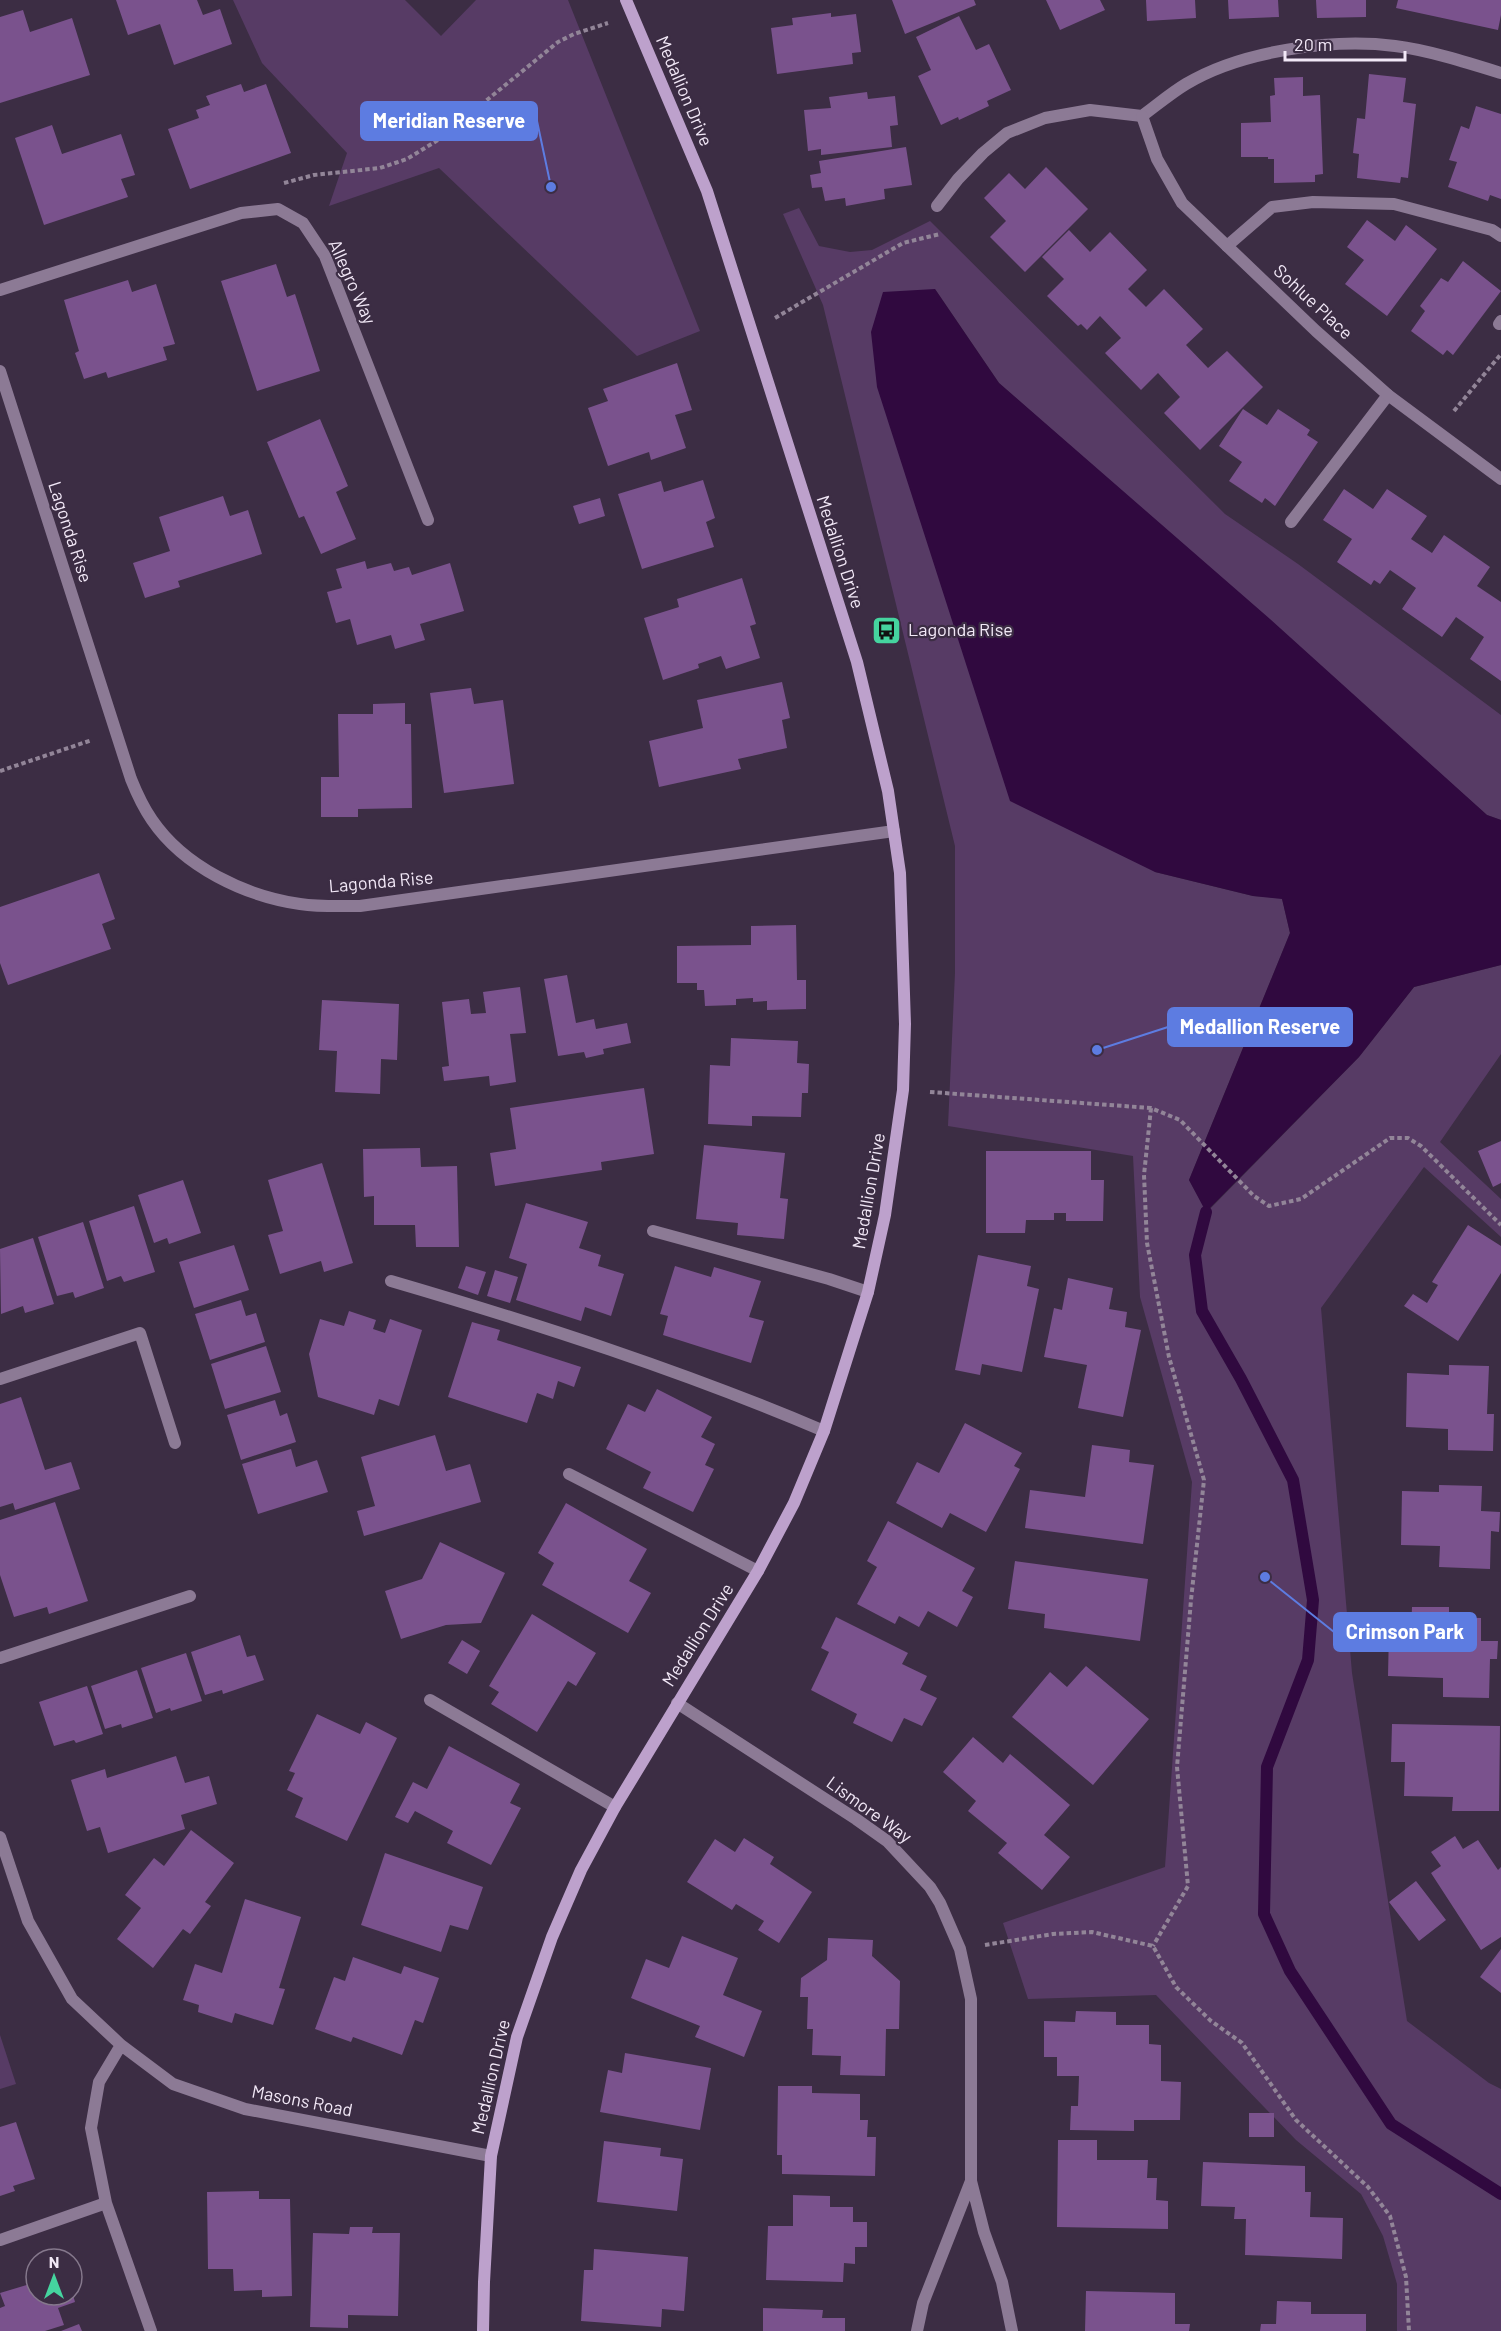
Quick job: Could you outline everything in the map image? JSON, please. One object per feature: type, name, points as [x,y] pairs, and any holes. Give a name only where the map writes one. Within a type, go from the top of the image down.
[{"type":"street","name":"Medallion Drive","points":[[483,2331],[491,2156],[517,2037],[552,1937],[581,1870],[615,1807],[758,1571],[794,1503],[824,1431],[868,1292],[885,1215],[903,1090],[905,1024],[900,873],[885,780],[857,662],[707,191],[627,0]]},
{"type":"street","points":[[937,206],[983,153],[1007,133],[1045,118],[1089,110],[1142,116],[1187,84],[1220,68],[1269,54],[1326,44],[1395,46],[1501,73]]},
{"type":"street","name":"Sohlue Place","points":[[1142,116],[1157,159],[1182,203],[1388,395],[1501,478]]},
{"type":"street","points":[[1227,246],[1272,207],[1313,202],[1394,204],[1492,230],[1501,236]]},
{"type":"street","name":"Allegro Way","points":[[0,290],[241,213],[278,209],[303,224],[325,256],[428,520]]},
{"type":"street","name":"Lagonda Rise","points":[[0,371],[116,732],[141,802],[153,822],[190,860],[241,887],[268,897],[300,904],[360,906],[894,831]]},
{"type":"street","points":[[1291,522],[1388,395]]},
{"type":"street","points":[[653,1232],[829,1279],[868,1292]]},
{"type":"street","points":[[391,1281],[613,1349],[685,1375],[824,1431]]},
{"type":"street","points":[[0,1379],[140,1333],[175,1443]]},
{"type":"street","points":[[569,1474],[758,1571]]},
{"type":"street","points":[[0,1658],[190,1596]]},
{"type":"street","points":[[430,1700],[615,1807]]},
{"type":"street","name":"Lismore Way","points":[[677,1703],[856,1819],[886,1841],[930,1887],[952,1927],[960,1949],[970,1999],[971,2181],[984,2232],[1002,2282],[1012,2331]]},
{"type":"street","name":"Masons Road","points":[[0,1837],[28,1921],[72,1999],[121,2045],[173,2084],[245,2109],[491,2156]]},
{"type":"street","points":[[121,2045],[99,2082],[91,2128],[106,2203],[151,2331]]},
{"type":"street","name":"Lismore Way","points":[[917,2331],[923,2303],[971,2181]]},
{"type":"street","points":[[0,2240],[106,2203]]},
{"type":"path","points":[[279,184],[314,175],[380,168],[407,159],[438,140],[558,42],[574,34],[632,15]]},
{"type":"path","points":[[751,333],[903,243],[940,235],[945,227]]},
{"type":"path","points":[[1438,430],[1501,354]]},
{"type":"path","points":[[0,771],[116,732]]},
{"type":"path","points":[[903,1090],[1151,1108],[1180,1120],[1254,1196],[1269,1206],[1300,1199],[1390,1138],[1408,1138],[1421,1146],[1501,1225]]},
{"type":"path","points":[[1151,1108],[1144,1175],[1147,1243],[1169,1356],[1204,1480],[1177,1767],[1188,1886],[1153,1946]]},
{"type":"path","points":[[960,1949],[1053,1934],[1092,1932],[1153,1946],[1176,1987],[1211,2021],[1242,2043],[1296,2120],[1368,2187],[1390,2216],[1406,2277],[1409,2331]]},
{"type":"shaded area","points":[[233,0],[405,0],[441,36],[476,0],[568,0],[700,331],[637,356],[439,168],[329,206],[347,153],[262,63]]},
{"type":"shaded area","points":[[799,208],[819,246],[850,252],[872,250],[930,221],[1225,514],[1298,564],[1501,715],[1501,820],[1487,815],[999,383],[935,289],[1155,872],[1253,896],[1282,898],[1290,933],[1189,1180],[1207,1212],[1359,1057],[1414,987],[1501,965],[1501,1054],[1440,1142],[1501,1199],[1501,1237],[1424,1167],[1321,1308],[1352,1673],[1407,2021],[1489,2083],[1501,2089],[1501,2331],[1397,2331],[1397,2284],[1383,2236],[1361,2194],[1296,2140],[1156,1995],[1028,1999],[1003,1923],[1165,1867],[1192,1482],[1140,1297],[1133,1156],[948,1126],[955,973],[955,846],[823,305],[783,214]]},
{"type":"shaded area","points":[[935,289],[999,383],[1270,619],[1487,815],[1501,820],[1501,965],[1414,987],[1359,1057],[1206,1212],[1189,1180],[1290,933],[1282,899],[1253,896],[1155,872],[1010,801],[877,387],[871,332],[883,292]]},
{"type":"shaded area","points":[[0,2035],[16,2084],[0,2089]]},
{"type":"building","points":[[116,0],[197,0],[203,15],[220,9],[232,44],[174,65],[160,24],[128,35]]},
{"type":"building","points":[[892,0],[974,0],[976,5],[905,34]]},
{"type":"building","points":[[1046,0],[1100,0],[1105,10],[1060,30]]},
{"type":"building","points":[[1146,0],[1195,0],[1196,18],[1147,21]]},
{"type":"building","points":[[1228,0],[1278,0],[1279,17],[1229,19]]},
{"type":"building","points":[[1316,0],[1366,0],[1366,17],[1317,18]]},
{"type":"building","points":[[1398,0],[1501,0],[1498,30],[1396,8]]},
{"type":"building","points":[[23,10],[30,32],[72,18],[90,75],[0,103],[0,17]]},
{"type":"building","points":[[831,13],[831,17],[856,14],[861,52],[852,53],[853,64],[777,74],[771,28],[793,25],[792,18]]},
{"type":"building","points":[[959,16],[976,50],[989,44],[1011,90],[987,101],[989,106],[959,120],[958,117],[941,125],[918,76],[931,70],[916,37]]},
{"type":"building","points":[[1369,74],[1406,78],[1403,102],[1416,104],[1408,178],[1401,177],[1400,183],[1357,178],[1359,154],[1353,153],[1357,118],[1365,119]]},
{"type":"building","points":[[1303,77],[1303,96],[1320,95],[1323,174],[1315,175],[1315,182],[1274,183],[1274,159],[1241,157],[1241,123],[1271,122],[1270,96],[1275,95],[1274,78]]},
{"type":"building","points":[[241,84],[244,92],[266,84],[291,153],[190,189],[168,129],[199,118],[196,110],[210,105],[206,96]]},
{"type":"building","points":[[867,92],[868,99],[895,96],[898,125],[890,126],[892,147],[821,155],[821,149],[808,151],[804,110],[831,108],[829,97]]},
{"type":"building","points":[[1476,106],[1501,114],[1501,199],[1490,195],[1488,201],[1448,187],[1457,162],[1449,160],[1461,126],[1469,129]]},
{"type":"building","points":[[52,125],[62,154],[121,134],[135,175],[121,179],[128,197],[44,225],[15,138]]},
{"type":"building","points":[[906,147],[912,185],[884,189],[885,199],[846,206],[845,198],[825,201],[822,187],[812,188],[810,175],[821,173],[819,161]]},
{"type":"building","points":[[1046,167],[1088,209],[1025,272],[990,237],[1006,221],[984,198],[1009,173],[1025,189]]},
{"type":"building","points":[[1367,220],[1395,241],[1406,225],[1437,249],[1387,316],[1345,284],[1364,260],[1347,247]]},
{"type":"building","points":[[1069,230],[1090,252],[1110,232],[1147,270],[1128,289],[1146,307],[1164,289],[1203,329],[1186,345],[1208,368],[1227,351],[1263,387],[1200,450],[1164,413],[1180,397],[1158,373],[1141,390],[1105,353],[1121,338],[1100,316],[1087,330],[1081,324],[1078,326],[1047,296],[1064,279],[1042,257]]},
{"type":"building","points":[[1463,261],[1501,291],[1453,355],[1447,350],[1443,355],[1411,331],[1425,311],[1420,306],[1441,278],[1448,282]]},
{"type":"building","points":[[276,264],[287,297],[295,294],[320,371],[257,391],[221,281]]},
{"type":"building","points":[[128,280],[132,292],[156,284],[175,344],[163,347],[167,360],[108,378],[106,372],[84,379],[75,353],[79,351],[64,300]]},
{"type":"building","points":[[677,363],[692,410],[675,415],[686,448],[651,460],[649,452],[608,466],[588,408],[608,401],[603,389]]},
{"type":"building","points":[[1243,409],[1267,425],[1278,409],[1310,430],[1307,435],[1318,442],[1275,506],[1265,498],[1262,503],[1229,481],[1242,462],[1219,446]]},
{"type":"building","points":[[320,419],[348,486],[336,492],[356,539],[321,554],[304,516],[299,518],[267,442]]},
{"type":"building","points":[[703,480],[715,518],[706,522],[714,547],[642,569],[618,494],[661,481],[664,492]]},
{"type":"building","points":[[1344,489],[1373,509],[1387,489],[1427,516],[1411,539],[1432,553],[1444,535],[1490,567],[1477,586],[1501,602],[1501,681],[1470,659],[1484,637],[1456,617],[1442,637],[1402,609],[1416,588],[1390,570],[1380,584],[1374,580],[1371,585],[1337,562],[1352,539],[1323,520]]},
{"type":"building","points":[[223,496],[230,516],[248,510],[262,554],[178,581],[180,587],[145,598],[133,563],[170,551],[159,517]]},
{"type":"building","points":[[600,498],[605,516],[579,524],[573,506]]},
{"type":"building","points":[[365,561],[367,569],[391,563],[394,571],[409,567],[412,575],[450,563],[464,611],[420,624],[425,640],[395,649],[391,635],[357,645],[350,619],[336,623],[327,592],[342,588],[336,569]]},
{"type":"building","points":[[742,578],[756,624],[750,626],[760,658],[726,669],[721,656],[698,664],[699,668],[663,680],[644,618],[679,607],[677,599]]},
{"type":"building","points":[[782,682],[790,718],[782,720],[787,748],[738,759],[741,769],[659,787],[649,741],[703,728],[697,700]]},
{"type":"building","points":[[471,688],[474,704],[503,700],[514,784],[444,793],[430,693]]},
{"type":"building","points":[[405,703],[405,724],[411,724],[412,808],[358,809],[358,817],[321,817],[321,777],[339,777],[338,714],[373,714],[373,704]]},
{"type":"building","points":[[99,873],[115,919],[102,924],[111,949],[8,985],[0,963],[0,907]]},
{"type":"building","points":[[796,925],[797,980],[806,980],[806,1009],[767,1010],[767,1001],[753,1002],[753,998],[736,999],[736,1005],[705,1006],[704,990],[697,990],[697,983],[677,983],[677,946],[751,945],[751,926]]},
{"type":"building","points":[[567,975],[576,1023],[594,1019],[596,1029],[627,1023],[631,1043],[603,1049],[604,1054],[586,1058],[584,1052],[558,1056],[544,979]]},
{"type":"building","points":[[520,987],[526,1033],[510,1034],[516,1082],[490,1086],[489,1076],[444,1081],[442,1067],[449,1066],[442,1002],[469,999],[471,1014],[486,1013],[483,992]]},
{"type":"building","points":[[322,1000],[399,1004],[397,1060],[381,1059],[380,1094],[335,1092],[337,1051],[319,1050]]},
{"type":"building","points":[[731,1038],[798,1041],[797,1063],[809,1064],[808,1093],[802,1093],[801,1117],[752,1116],[752,1126],[708,1124],[710,1065],[730,1066]]},
{"type":"building","points":[[644,1088],[654,1154],[601,1162],[602,1170],[495,1186],[490,1153],[516,1149],[510,1108]]},
{"type":"building","points":[[1501,1141],[1501,1183],[1493,1187],[1478,1151]]},
{"type":"building","points":[[704,1145],[785,1153],[780,1198],[788,1199],[784,1239],[737,1235],[738,1223],[696,1219]]},
{"type":"building","points":[[420,1148],[421,1167],[457,1166],[459,1247],[416,1247],[415,1225],[374,1225],[374,1196],[364,1197],[363,1149]]},
{"type":"building","points":[[986,1151],[1091,1151],[1091,1180],[1104,1180],[1103,1221],[1066,1221],[1066,1213],[1054,1213],[1054,1220],[1026,1220],[1025,1233],[986,1233]]},
{"type":"building","points":[[322,1163],[353,1263],[324,1272],[321,1261],[280,1274],[268,1235],[283,1231],[268,1180]]},
{"type":"building","points":[[183,1180],[201,1233],[169,1244],[167,1238],[154,1243],[138,1195]]},
{"type":"building","points":[[526,1203],[588,1222],[579,1248],[601,1255],[598,1266],[624,1274],[611,1316],[585,1307],[581,1321],[516,1300],[527,1264],[509,1258]]},
{"type":"building","points":[[134,1206],[155,1272],[124,1282],[121,1276],[107,1281],[89,1221]]},
{"type":"building","points":[[83,1222],[104,1288],[75,1298],[73,1292],[57,1296],[38,1237]]},
{"type":"building","points":[[1468,1225],[1501,1246],[1501,1273],[1458,1341],[1404,1306],[1413,1294],[1427,1303],[1438,1285],[1432,1282]]},
{"type":"building","points":[[33,1238],[54,1304],[25,1313],[23,1306],[1,1314],[0,1249]]},
{"type":"building","points":[[234,1245],[249,1290],[194,1308],[179,1262]]},
{"type":"building","points":[[978,1255],[1031,1266],[1027,1286],[1039,1289],[1022,1372],[982,1364],[980,1375],[955,1370]]},
{"type":"building","points":[[466,1266],[486,1272],[478,1295],[458,1288]]},
{"type":"building","points":[[675,1266],[711,1277],[714,1267],[761,1281],[749,1317],[764,1321],[751,1363],[663,1335],[668,1316],[660,1314]]},
{"type":"building","points":[[495,1270],[518,1277],[510,1303],[487,1296]]},
{"type":"building","points":[[1068,1278],[1113,1288],[1109,1309],[1127,1312],[1125,1327],[1141,1330],[1123,1417],[1078,1408],[1087,1365],[1044,1357],[1054,1308],[1062,1310]]},
{"type":"building","points":[[241,1300],[246,1316],[256,1313],[265,1342],[210,1360],[195,1314]]},
{"type":"building","points":[[349,1311],[376,1320],[373,1329],[385,1333],[390,1319],[422,1330],[399,1406],[379,1399],[374,1415],[318,1397],[309,1354],[320,1319],[344,1326]]},
{"type":"building","points":[[472,1322],[500,1330],[497,1340],[581,1367],[574,1387],[558,1381],[553,1399],[537,1393],[527,1423],[448,1397]]},
{"type":"building","points":[[266,1346],[281,1392],[225,1409],[211,1364]]},
{"type":"building","points":[[1449,1365],[1489,1366],[1487,1414],[1494,1414],[1493,1451],[1448,1450],[1448,1429],[1406,1427],[1407,1373],[1449,1375]]},
{"type":"building","points":[[657,1389],[712,1417],[701,1437],[715,1444],[705,1465],[714,1469],[693,1512],[643,1488],[651,1472],[606,1449],[628,1404],[645,1412]]},
{"type":"building","points":[[21,1397],[45,1470],[71,1462],[80,1489],[15,1510],[13,1503],[0,1507],[0,1404]]},
{"type":"building","points":[[275,1400],[280,1416],[287,1413],[296,1442],[241,1460],[227,1415]]},
{"type":"building","points":[[965,1423],[1022,1453],[1014,1466],[1020,1469],[986,1532],[950,1513],[942,1528],[896,1503],[917,1462],[939,1473]]},
{"type":"building","points":[[435,1435],[446,1471],[470,1464],[481,1502],[364,1536],[357,1511],[375,1506],[361,1457]]},
{"type":"building","points":[[1092,1445],[1130,1450],[1129,1462],[1154,1465],[1143,1544],[1025,1528],[1030,1490],[1085,1497]]},
{"type":"building","points":[[291,1449],[296,1467],[317,1460],[328,1492],[258,1514],[242,1464]]},
{"type":"building","points":[[1439,1485],[1482,1486],[1481,1511],[1500,1512],[1499,1532],[1491,1531],[1490,1569],[1439,1567],[1440,1546],[1401,1545],[1402,1491],[1439,1492]]},
{"type":"building","points":[[55,1502],[88,1601],[49,1614],[47,1607],[14,1617],[0,1575],[0,1520]]},
{"type":"building","points":[[566,1503],[647,1549],[629,1581],[651,1593],[628,1633],[542,1585],[554,1563],[538,1553]]},
{"type":"building","points":[[888,1521],[975,1568],[962,1591],[973,1597],[957,1627],[928,1611],[919,1627],[899,1616],[895,1624],[857,1604],[877,1567],[867,1561]]},
{"type":"building","points":[[440,1542],[505,1573],[481,1623],[446,1625],[401,1639],[385,1591],[422,1579]]},
{"type":"building","points":[[1015,1561],[1148,1579],[1140,1641],[1044,1628],[1045,1614],[1008,1609]]},
{"type":"building","points":[[1412,1607],[1449,1607],[1449,1617],[1481,1618],[1481,1641],[1498,1641],[1497,1659],[1490,1659],[1489,1698],[1443,1697],[1443,1678],[1388,1676],[1389,1630],[1411,1631]]},
{"type":"building","points":[[532,1614],[596,1653],[576,1686],[568,1681],[537,1732],[491,1704],[499,1692],[489,1686]]},
{"type":"building","points":[[836,1617],[908,1653],[902,1664],[927,1676],[920,1690],[937,1698],[922,1726],[904,1718],[892,1742],[853,1723],[857,1714],[811,1690],[829,1652],[821,1648]]},
{"type":"building","points":[[240,1635],[247,1657],[255,1655],[264,1680],[223,1694],[222,1690],[205,1695],[191,1652]]},
{"type":"building","points":[[462,1640],[480,1651],[467,1674],[448,1663]]},
{"type":"building","points":[[186,1653],[202,1701],[171,1711],[170,1708],[156,1713],[141,1668]]},
{"type":"building","points":[[1086,1666],[1149,1719],[1093,1785],[1012,1717],[1050,1672],[1067,1687]]},
{"type":"building","points":[[137,1670],[153,1718],[122,1728],[121,1724],[105,1729],[91,1686]]},
{"type":"building","points":[[87,1686],[103,1734],[76,1743],[74,1740],[54,1746],[39,1702]]},
{"type":"building","points":[[317,1714],[360,1734],[366,1722],[397,1738],[347,1841],[295,1817],[303,1798],[287,1790],[295,1773],[289,1771]]},
{"type":"building","points":[[1392,1724],[1500,1726],[1499,1811],[1452,1811],[1453,1797],[1404,1796],[1405,1762],[1391,1762]]},
{"type":"building","points":[[973,1737],[1003,1763],[1010,1754],[1070,1805],[1044,1835],[1070,1857],[1042,1890],[998,1853],[1007,1843],[968,1811],[976,1801],[943,1772]]},
{"type":"building","points":[[449,1746],[520,1784],[510,1803],[521,1808],[491,1865],[447,1843],[453,1831],[415,1811],[408,1823],[395,1817],[413,1782],[427,1789]]},
{"type":"building","points":[[176,1756],[185,1783],[209,1776],[217,1804],[181,1815],[185,1829],[108,1853],[100,1827],[87,1831],[71,1780],[105,1769],[107,1778]]},
{"type":"building","points":[[191,1830],[234,1863],[205,1902],[211,1906],[190,1934],[183,1929],[153,1968],[117,1939],[141,1908],[125,1895],[154,1858],[164,1866]]},
{"type":"building","points":[[1455,1836],[1463,1849],[1478,1840],[1498,1870],[1501,1867],[1501,1937],[1481,1950],[1431,1873],[1441,1866],[1431,1852]]},
{"type":"building","points":[[744,1838],[774,1857],[770,1864],[812,1892],[779,1943],[758,1930],[764,1921],[736,1904],[732,1910],[687,1882],[715,1839],[735,1852]]},
{"type":"building","points":[[385,1853],[483,1887],[468,1930],[450,1925],[441,1952],[361,1925]]},
{"type":"building","points":[[1416,1881],[1446,1920],[1419,1941],[1389,1902]]},
{"type":"building","points":[[245,1899],[301,1917],[279,1988],[285,1989],[273,2025],[235,2013],[232,2023],[198,2012],[199,2005],[183,2000],[195,1964],[222,1973]]},
{"type":"building","points":[[682,1936],[738,1958],[723,1995],[762,2011],[744,2057],[695,2037],[700,2026],[631,1998],[646,1959],[669,1968]]},
{"type":"building","points":[[828,1938],[873,1940],[872,1956],[900,1981],[899,2029],[886,2029],[885,2076],[840,2075],[841,2056],[812,2055],[813,2029],[807,2029],[808,1997],[800,1997],[801,1978],[827,1960]]},
{"type":"building","points":[[1501,1949],[1501,1993],[1480,1977]]},
{"type":"building","points":[[353,1957],[401,1974],[404,1966],[439,1978],[423,2023],[415,2020],[402,2055],[353,2037],[351,2042],[315,2029],[334,1977],[345,1981]]},
{"type":"building","points":[[1076,2011],[1116,2012],[1116,2025],[1149,2025],[1149,2044],[1161,2045],[1161,2081],[1181,2082],[1180,2120],[1134,2120],[1134,2131],[1070,2130],[1071,2106],[1078,2106],[1079,2076],[1057,2076],[1057,2057],[1044,2057],[1044,2021],[1075,2022]]},
{"type":"building","points":[[625,2053],[711,2068],[700,2130],[600,2112],[608,2070],[622,2073]]},
{"type":"building","points":[[778,2086],[812,2086],[812,2093],[860,2094],[860,2120],[868,2120],[867,2137],[876,2137],[875,2176],[782,2174],[782,2155],[777,2155]]},
{"type":"building","points":[[1249,2113],[1274,2113],[1274,2137],[1249,2137]]},
{"type":"building","points":[[16,2122],[35,2179],[13,2186],[15,2191],[0,2196],[0,2127]]},
{"type":"building","points":[[1058,2140],[1097,2140],[1097,2160],[1148,2160],[1147,2178],[1157,2178],[1156,2200],[1168,2201],[1168,2229],[1057,2227]]},
{"type":"building","points":[[604,2141],[661,2148],[660,2156],[683,2159],[677,2211],[597,2202]]},
{"type":"building","points":[[1203,2162],[1305,2166],[1305,2192],[1311,2192],[1310,2217],[1343,2218],[1342,2259],[1245,2255],[1246,2219],[1234,2219],[1235,2207],[1201,2206]]},
{"type":"building","points":[[259,2191],[259,2199],[290,2199],[292,2296],[262,2297],[262,2290],[234,2291],[233,2269],[208,2269],[207,2192]]},
{"type":"building","points":[[793,2195],[830,2196],[830,2207],[853,2207],[853,2222],[867,2222],[867,2247],[855,2247],[855,2264],[844,2263],[843,2282],[766,2280],[768,2226],[793,2226]]},
{"type":"building","points":[[350,2227],[373,2227],[372,2233],[400,2233],[398,2316],[348,2315],[348,2328],[310,2327],[313,2233],[349,2234]]},
{"type":"building","points":[[594,2249],[688,2257],[684,2311],[662,2309],[661,2327],[581,2321],[584,2270],[593,2270]]},
{"type":"building","points":[[24,2286],[24,2307],[61,2307],[58,2308],[64,2325],[45,2331],[0,2331],[0,2308],[5,2306],[0,2293]]},
{"type":"building","points":[[1086,2291],[1175,2293],[1175,2324],[1190,2324],[1189,2331],[1085,2331]]},
{"type":"building","points":[[1277,2301],[1311,2302],[1311,2314],[1366,2314],[1366,2331],[1260,2331],[1261,2324],[1276,2324]]},
{"type":"building","points":[[763,2308],[823,2310],[822,2318],[845,2318],[845,2331],[763,2331]]},
{"type":"building","points":[[79,2324],[82,2331],[61,2331]]},
{"type":"waterway","points":[[1206,1212],[1195,1255],[1202,1311],[1241,1379],[1293,1480],[1313,1600],[1308,1660],[1267,1767],[1264,1914],[1290,1971],[1391,2124],[1501,2194]]},
{"type":"place","name":"Meridian Reserve","points":[[551,187]]},
{"type":"place","name":"Lagonda Rise","points":[[887,630]]},
{"type":"place","name":"Medallion Reserve","points":[[1097,1050]]},
{"type":"place","name":"Crimson Park","points":[[1265,1577]]}]
